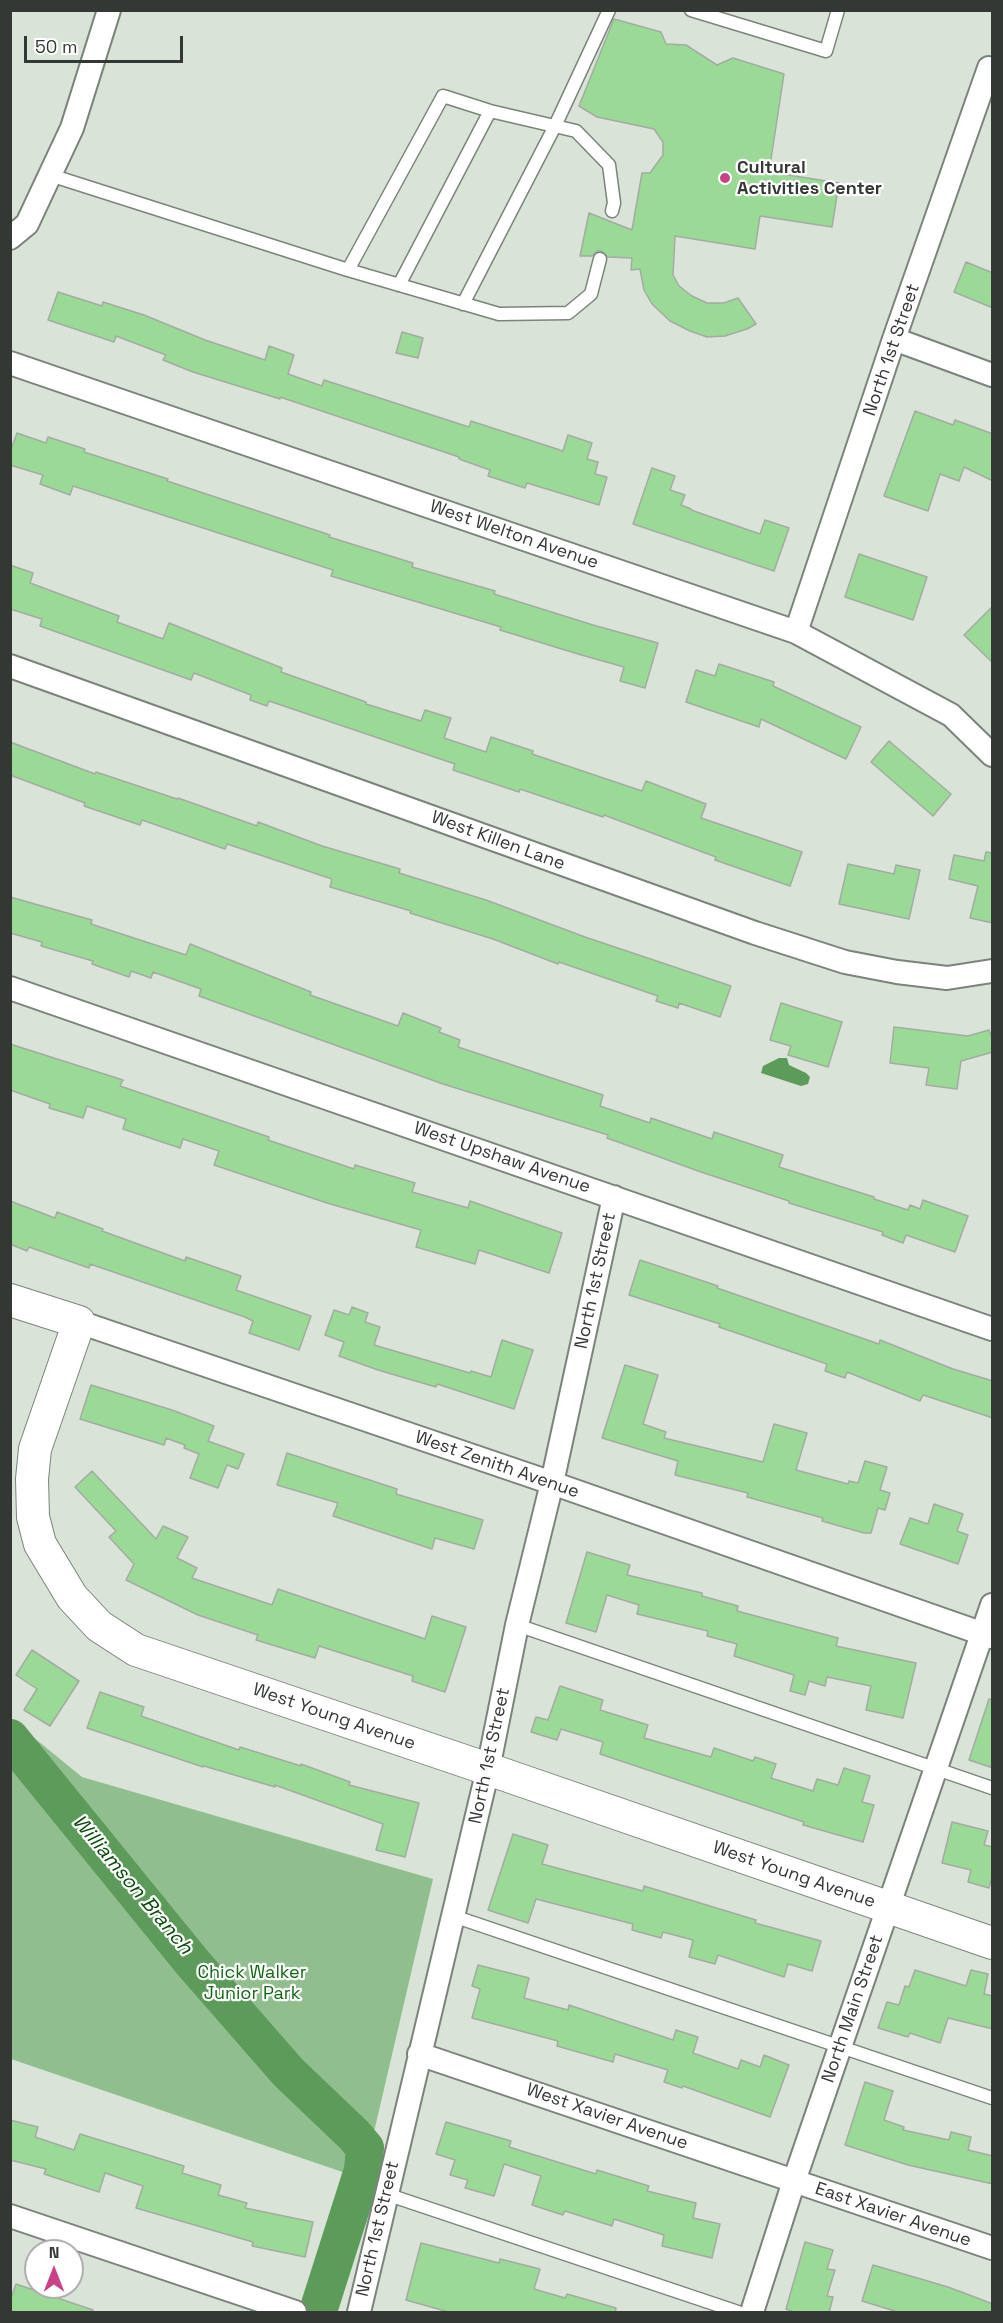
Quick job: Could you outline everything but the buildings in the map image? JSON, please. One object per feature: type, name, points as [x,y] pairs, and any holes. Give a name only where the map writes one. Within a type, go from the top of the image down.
[{"type":"street","points":[[10,238],[27,224],[72,128],[109,10]]},
{"type":"street","name":"North 1st Street","points":[[796,632],[894,339],[991,69]]},
{"type":"street","points":[[894,339],[993,375]]},
{"type":"street","name":"West Welton Avenue","points":[[10,363],[796,632],[951,715],[993,755]]},
{"type":"street","name":"West Killen Lane","points":[[10,666],[754,933],[845,962],[897,972],[947,978],[993,971]]},
{"type":"street","name":"West Upshaw Avenue","points":[[10,988],[993,1329]]},
{"type":"street","name":"North 1st Street","points":[[359,2313],[419,2054],[489,1769],[517,1625],[552,1483],[614,1197]]},
{"type":"street","name":"West Zenith Avenue","points":[[10,1299],[552,1483],[988,1635]]},
{"type":"street","name":"West Young Avenue","points":[[79,1322],[35,1449],[32,1479],[33,1517],[40,1544],[72,1597],[99,1626],[136,1650],[993,1943]]},
{"type":"street","name":"North Main Street","points":[[752,2313],[794,2181],[887,1908],[936,1769],[988,1635],[993,1605]]},
{"type":"street","name":"West Xavier Avenue","points":[[419,2054],[794,2181]]},
{"type":"street","name":"East Xavier Avenue","points":[[794,2181],[993,2248]]},
{"type":"street","points":[[10,2216],[295,2313]]},
{"type":"lane","points":[[463,304],[555,126],[609,10]]},
{"type":"lane","points":[[691,10],[826,51],[838,10]]},
{"type":"lane","points":[[348,270],[443,96],[490,111],[576,131],[609,165],[614,203],[612,211]]},
{"type":"lane","points":[[399,285],[490,111]]},
{"type":"lane","points":[[50,175],[348,270],[499,314],[568,313],[591,294],[600,259]]},
{"type":"lane","points":[[517,1625],[993,1788]]},
{"type":"lane","points":[[453,1916],[993,2098]]},
{"type":"lane","points":[[387,2194],[738,2313]]},
{"type":"green space","name":"Chick Walker Junior Park","points":[[11,1719],[82,1777],[433,1879],[363,2179],[11,2059]]},
{"type":"shaded area","points":[[779,1058],[787,1058],[789,1065],[806,1073],[810,1077],[808,1084],[801,1086],[761,1073],[763,1066]]},
{"type":"waterway","name":"Williamson Branch","points":[[10,1738],[192,1962],[288,2072],[365,2148],[363,2170],[320,2305]]},
{"type":"place","name":"Cultural Activities Center","points":[[725,178]]}]
